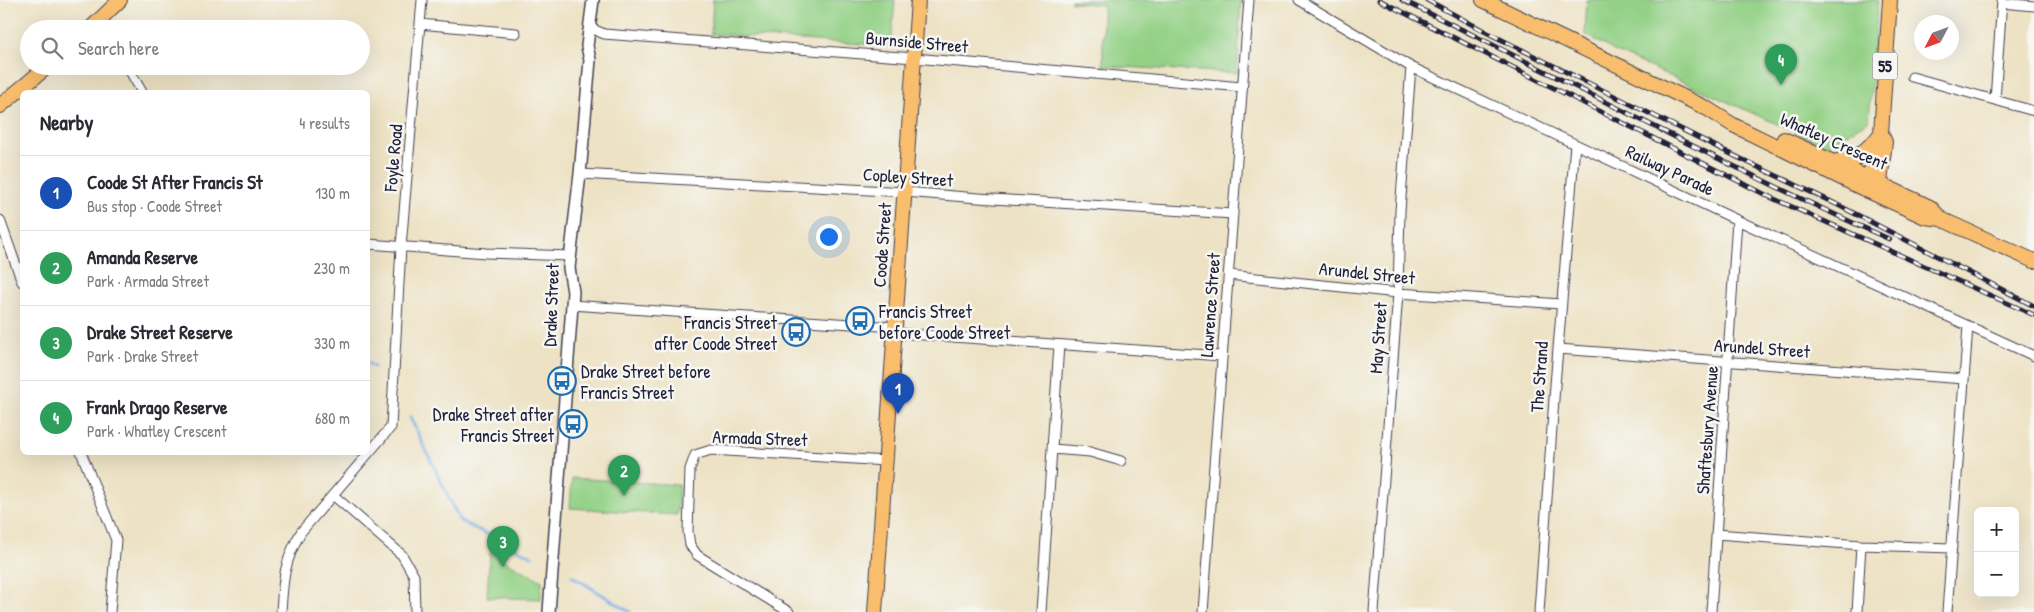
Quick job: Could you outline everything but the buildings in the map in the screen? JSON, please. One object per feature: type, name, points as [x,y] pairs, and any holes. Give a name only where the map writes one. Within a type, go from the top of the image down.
[{"type":"main road","points":[[101,20],[120,0]]},
{"type":"main road","name":"Coode Street","points":[[876,612],[918,0]]},
{"type":"main road","name":"Whatley Crescent","points":[[1482,0],[1706,108],[1733,125],[1875,187]]},
{"type":"main road","name":"55","points":[[1875,187],[1885,142],[1878,137],[1890,0]]},
{"type":"main road","points":[[0,106],[37,75]]},
{"type":"main road","name":"Whatley Crescent","points":[[1706,108],[1729,114],[1828,160],[1926,217],[1941,219],[2034,262]]},
{"type":"main road","points":[[1828,160],[1842,162],[1854,160],[1878,137]]},
{"type":"street","name":"Foyle Road","points":[[370,452],[391,427],[401,247],[422,0]]},
{"type":"street","name":"Drake Street","points":[[549,612],[573,292],[569,268],[580,174],[590,60],[587,46],[591,28],[593,0]]},
{"type":"street","name":"Lawrence Street","points":[[1203,612],[1249,0]]},
{"type":"street","name":"Railway Parade","points":[[1299,0],[1411,67],[1737,220],[2034,356]]},
{"type":"street","points":[[1995,100],[2002,1],[2034,6]]},
{"type":"street","points":[[420,24],[516,33]]},
{"type":"street","name":"Burnside Street","points":[[591,28],[604,34],[914,58],[1242,87]]},
{"type":"street","name":"May Street","points":[[1374,612],[1398,293],[1400,211],[1411,67]]},
{"type":"street","points":[[132,75],[141,90]]},
{"type":"street","points":[[1912,77],[2034,111]]},
{"type":"street","name":"The Strand","points":[[1539,612],[1561,304],[1575,144]]},
{"type":"street","name":"Copley Street","points":[[580,174],[905,192],[1233,214]]},
{"type":"street","points":[[0,220],[20,276]]},
{"type":"street","name":"Shaftesbury Avenue","points":[[1711,612],[1737,220]]},
{"type":"street","points":[[370,244],[486,254],[570,256]]},
{"type":"street","name":"Arundel Street","points":[[1229,275],[1398,293],[1561,304]]},
{"type":"street","points":[[571,305],[895,330],[1059,345],[1222,356]]},
{"type":"street","points":[[1947,612],[1968,326]]},
{"type":"street","points":[[1040,612],[1059,345]]},
{"type":"street","name":"Arundel Street","points":[[1558,349],[1964,379]]},
{"type":"street","points":[[1052,449],[1090,452],[1120,461]]},
{"type":"street","name":"Armada Street","points":[[789,612],[697,555],[690,545],[688,532],[690,469],[695,455],[711,450],[886,461]]},
{"type":"street","points":[[82,455],[116,540],[110,612]]},
{"type":"street","name":"Foyle Road","points":[[281,612],[283,576],[290,550],[301,532],[367,455]]},
{"type":"street","points":[[333,495],[402,556],[414,576],[415,612]]},
{"type":"street","points":[[1716,534],[1861,545],[1952,548]]},
{"type":"street","points":[[1857,612],[1861,545]]},
{"type":"green space","points":[[713,0],[895,0],[891,46],[711,34]]},
{"type":"green space","points":[[1071,0],[1241,0],[1237,73],[1103,66],[1103,5],[1071,2]]},
{"type":"green space","points":[[1587,0],[1878,0],[1869,120],[1826,146],[1614,51],[1585,34]]},
{"type":"green space","points":[[572,478],[679,485],[677,515],[570,508]]},
{"type":"green space","points":[[490,553],[542,581],[541,599],[487,597]]},
{"type":"waterway","points":[[370,364],[374,367]]},
{"type":"waterway","points":[[410,417],[460,521],[532,556]]},
{"type":"waterway","points":[[572,576],[630,612]]},
{"type":"railway","points":[[1379,0],[1770,197],[2034,315]]},
{"type":"railway","points":[[1402,0],[1766,182],[1889,239]]},
{"type":"railway","points":[[1427,0],[1486,32],[1838,205],[2034,306]]},
{"type":"place","name":"Frank Drago Reserve","points":[[1781,85]]},
{"type":"place","name":"Francis Street before Coode Street","points":[[860,321]]},
{"type":"place","name":"Francis Street after Coode Street","points":[[796,332]]},
{"type":"place","name":"Drake Street before Francis Street","points":[[562,381]]},
{"type":"place","name":"Coode St After Francis St","points":[[898,414]]},
{"type":"place","name":"Drake Street after Francis Street","points":[[573,424]]},
{"type":"place","name":"Amanda Reserve","points":[[624,496]]},
{"type":"place","name":"Drake Street Reserve","points":[[503,567]]}]
